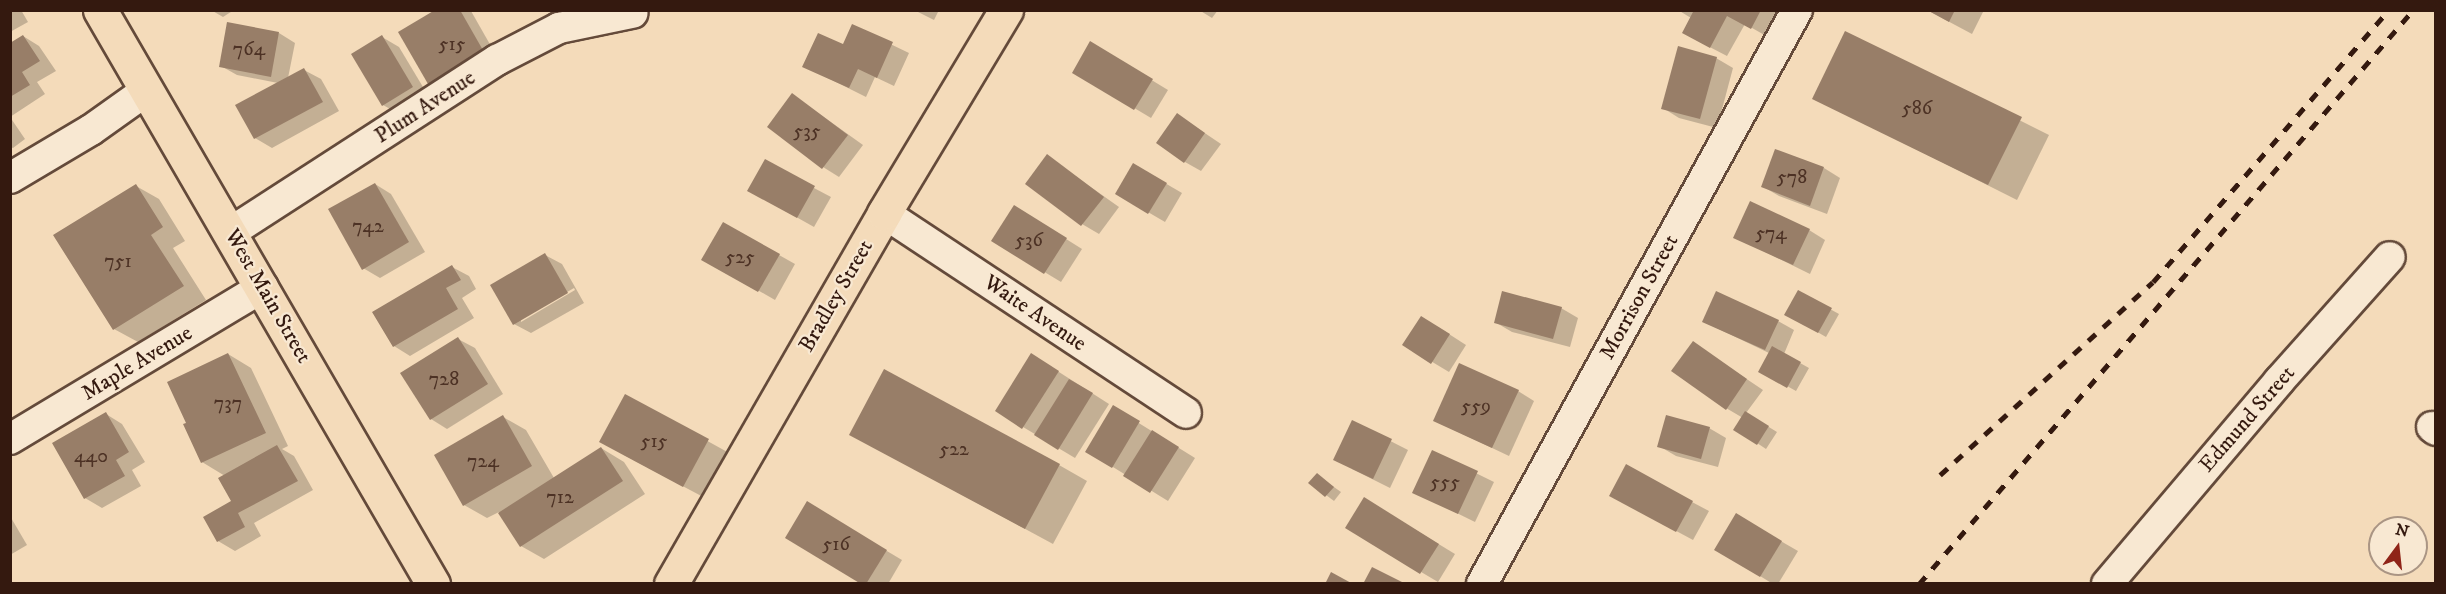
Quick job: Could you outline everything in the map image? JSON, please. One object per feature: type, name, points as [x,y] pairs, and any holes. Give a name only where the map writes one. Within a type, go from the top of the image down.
[{"type":"main road","name":"West Main Street","points":[[100,10],[263,287],[433,584]]},
{"type":"main road","name":"Bradley Street","points":[[671,584],[1001,14]]},
{"type":"street","name":"Morrison Street","points":[[1482,584],[1797,10]]},
{"type":"street","name":"Plum Avenue","points":[[231,232],[497,60],[560,28],[632,13]]},
{"type":"street","points":[[10,178],[91,130],[147,90]]},
{"type":"street","name":"Waite Avenue","points":[[884,213],[1186,413]]},
{"type":"street","name":"Edmund Street","points":[[2108,584],[2278,381],[2390,257]]},
{"type":"street","name":"Maple Avenue","points":[[10,439],[263,287]]},
{"type":"building","points":[[435,10],[460,10],[484,52],[428,84],[398,32]]},
{"type":"building","points":[[1694,10],[1761,10],[1751,29],[1727,16],[1710,48],[1682,33]]},
{"type":"building","points":[[1927,10],[1955,10],[1949,22]]},
{"type":"building","points":[[227,22],[279,32],[271,77],[219,67]]},
{"type":"building","points":[[852,24],[893,42],[877,78],[858,69],[849,88],[802,67],[818,33],[843,44]]},
{"type":"building","points":[[1845,31],[2022,117],[1988,185],[1812,99]]},
{"type":"building","points":[[23,35],[40,61],[22,72],[30,85],[10,97],[10,43]]},
{"type":"building","points":[[382,35],[413,87],[382,106],[351,54]]},
{"type":"building","points":[[1090,41],[1153,79],[1134,110],[1072,73]]},
{"type":"building","points":[[1678,46],[1717,57],[1700,119],[1661,109]]},
{"type":"building","points":[[304,68],[323,102],[254,139],[235,105]]},
{"type":"building","points":[[792,93],[848,135],[822,169],[767,127]]},
{"type":"building","points":[[1177,113],[1205,133],[1184,163],[1156,143]]},
{"type":"building","points":[[1775,149],[1824,167],[1810,206],[1761,187]]},
{"type":"building","points":[[1047,154],[1104,197],[1081,226],[1025,184]]},
{"type":"building","points":[[765,159],[815,186],[797,218],[747,191]]},
{"type":"building","points":[[1133,163],[1167,183],[1148,214],[1115,194]]},
{"type":"building","points":[[375,183],[409,242],[362,270],[328,209]]},
{"type":"building","points":[[136,184],[163,227],[151,235],[184,286],[113,330],[53,235]]},
{"type":"building","points":[[1750,201],[1810,229],[1793,265],[1733,238]]},
{"type":"building","points":[[1014,205],[1067,238],[1044,274],[991,241]]},
{"type":"building","points":[[723,222],[780,254],[758,292],[701,260]]},
{"type":"building","points":[[545,253],[568,293],[513,325],[490,285]]},
{"type":"building","points":[[452,265],[461,280],[446,288],[458,309],[393,347],[372,312]]},
{"type":"building","points":[[1798,290],[1832,308],[1818,333],[1784,315]]},
{"type":"building","points":[[1502,291],[1562,307],[1553,339],[1494,323]]},
{"type":"building","points":[[1716,291],[1779,320],[1765,350],[1702,322]]},
{"type":"building","points":[[1421,316],[1450,334],[1431,364],[1402,345]]},
{"type":"building","points":[[458,337],[488,384],[430,420],[400,373]]},
{"type":"building","points":[[1693,341],[1747,379],[1726,410],[1671,371]]},
{"type":"building","points":[[1772,346],[1801,362],[1787,388],[1758,372]]},
{"type":"building","points":[[228,353],[266,433],[201,463],[167,382]]},
{"type":"building","points":[[1031,353],[1059,371],[1022,429],[995,411]]},
{"type":"building","points":[[1459,363],[1519,390],[1492,448],[1433,421]]},
{"type":"building","points":[[884,369],[1060,464],[1025,529],[849,435]]},
{"type":"building","points":[[1069,379],[1093,393],[1058,450],[1034,435]]},
{"type":"building","points":[[625,394],[709,439],[683,487],[599,442]]},
{"type":"building","points":[[1113,405],[1140,421],[1112,468],[1085,452]]},
{"type":"building","points":[[1745,411],[1769,426],[1757,445],[1733,430]]},
{"type":"building","points":[[106,412],[129,452],[116,460],[125,476],[84,499],[52,443]]},
{"type":"building","points":[[503,415],[532,466],[463,506],[434,455]]},
{"type":"building","points":[[1666,415],[1710,427],[1701,459],[1657,447]]},
{"type":"building","points":[[1352,420],[1392,439],[1373,479],[1333,460]]},
{"type":"building","points":[[1152,430],[1179,447],[1150,493],[1123,476]]},
{"type":"building","points":[[277,445],[298,481],[238,513],[245,527],[217,542],[203,517],[231,501],[218,478]]},
{"type":"building","points":[[601,447],[623,481],[520,547],[498,513]]},
{"type":"building","points":[[1432,450],[1478,471],[1458,514],[1412,493]]},
{"type":"building","points":[[1626,464],[1693,501],[1676,532],[1609,496]]},
{"type":"building","points":[[1317,473],[1334,487],[1325,497],[1308,483]]},
{"type":"building","points":[[1364,497],[1439,544],[1420,574],[1345,528]]},
{"type":"building","points":[[807,501],[887,550],[866,584],[861,584],[785,538]]},
{"type":"building","points":[[1736,513],[1782,541],[1760,577],[1714,550]]},
{"type":"building","points":[[1372,567],[1406,584],[1363,584]]},
{"type":"building","points":[[1331,572],[1353,584],[1325,584]]},
{"type":"railway","points":[[1940,475],[2153,282],[2389,10]]},
{"type":"railway","points":[[1919,584],[2413,10]]}]
